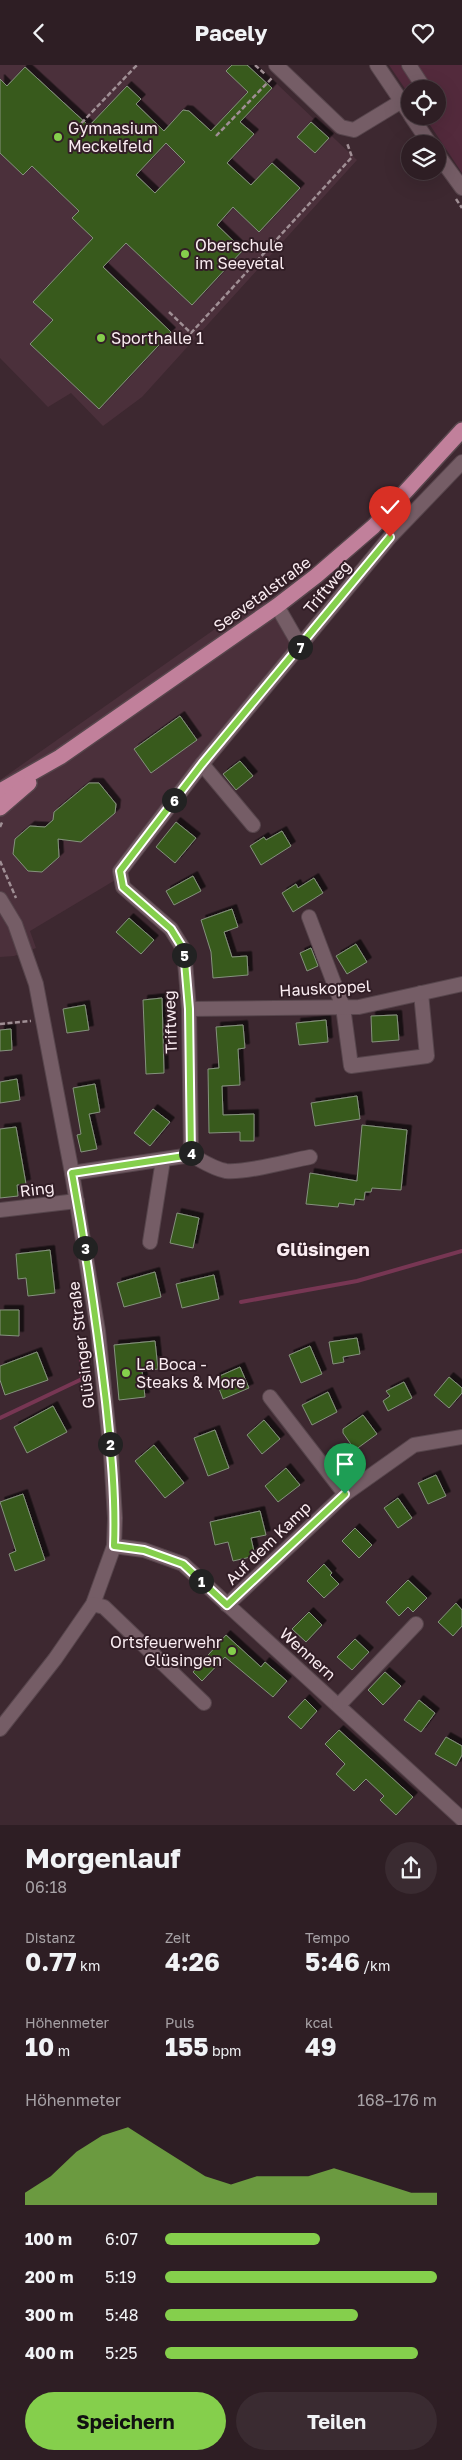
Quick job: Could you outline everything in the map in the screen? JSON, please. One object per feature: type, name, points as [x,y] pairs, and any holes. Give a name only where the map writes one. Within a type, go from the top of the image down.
[{"type":"main road","name":"Seevetalstraße","points":[[0,791],[60,757],[277,606],[374,526],[462,431]]},
{"type":"main road","name":"Seevetalstraße","points":[[0,808],[60,757]]},
{"type":"street","points":[[378,65],[401,92]]},
{"type":"street","points":[[409,65],[419,80]]},
{"type":"street","points":[[275,71],[341,127],[354,130],[401,101]]},
{"type":"street","points":[[446,166],[462,188]]},
{"type":"street","name":"Triftweg","points":[[191,1155],[189,1009],[184,950],[171,929],[123,887],[120,871],[202,764],[390,537],[462,462]]},
{"type":"street","name":"Triftweg","points":[[277,606],[300,646]]},
{"type":"street","points":[[202,764],[254,825]]},
{"type":"street","name":"Glüsinger Straße","points":[[1,899],[15,924],[36,984],[72,1173],[97,1321],[111,1454],[115,1518],[114,1546],[93,1604],[55,1659],[2,1721]]},
{"type":"street","points":[[309,917],[343,1007],[351,1067],[427,1056],[422,993]]},
{"type":"street","name":"Hauskoppel","points":[[189,1009],[359,1007],[462,984]]},
{"type":"street","points":[[72,1173],[191,1155],[206,1164],[228,1171],[251,1169],[310,1157]]},
{"type":"street","points":[[150,1242],[163,1160]]},
{"type":"street","name":"Ring","points":[[0,1211],[77,1201]]},
{"type":"street","points":[[270,1397],[345,1494]]},
{"type":"street","name":"Auf dem Kamp","points":[[227,1605],[345,1494],[414,1445],[462,1437]]},
{"type":"street","name":"Wennern","points":[[114,1546],[144,1550],[183,1564],[462,1819]]},
{"type":"street","points":[[93,1604],[104,1607],[204,1703]]},
{"type":"street","points":[[339,1705],[416,1624]]},
{"type":"path","points":[[71,134],[137,65]]},
{"type":"path","points":[[216,137],[275,71],[255,65]]},
{"type":"path","points":[[169,312],[191,333],[352,157],[341,127]]},
{"type":"path","points":[[0,1024],[33,1021]]},
{"type":"shaded area","points":[[0,65],[257,65],[357,160],[142,397],[103,426],[71,393],[48,407],[0,358]]},
{"type":"shaded area","points":[[389,65],[462,65],[462,173],[446,149],[446,135],[437,135],[430,125],[446,125],[446,80],[401,80],[401,83]]},
{"type":"shaded area","points":[[262,596],[300,655],[236,731],[127,873],[30,931],[36,948],[14,956],[0,957],[0,780]]},
{"type":"building","points":[[232,65],[247,65],[272,88],[240,122],[254,134],[227,163],[251,185],[272,163],[300,188],[259,232],[233,207],[217,225],[243,250],[192,305],[126,243],[103,267],[171,332],[99,409],[30,344],[53,320],[33,302],[93,238],[72,218],[79,211],[32,166],[23,175],[0,153],[0,79],[7,86],[25,67],[89,126],[127,86],[141,99],[136,104],[164,131],[183,110],[189,111],[211,131],[248,92],[226,71]],"holes":[[[166,143],[185,162],[155,193],[136,175]]]},
{"type":"building","points":[[311,122],[329,138],[315,153],[297,137]]},
{"type":"building","points":[[180,716],[197,740],[151,773],[134,749]]},
{"type":"building","points":[[240,761],[253,776],[236,790],[223,774]]},
{"type":"building","points":[[89,783],[99,783],[116,804],[115,813],[81,842],[58,839],[59,857],[42,872],[28,871],[13,854],[15,839],[30,826],[45,827],[53,820],[54,812]]},
{"type":"building","points":[[176,822],[196,838],[175,863],[156,847]]},
{"type":"building","points":[[282,831],[291,846],[261,865],[250,846],[264,837],[266,840]]},
{"type":"building","points":[[193,876],[201,891],[174,905],[166,891]]},
{"type":"building","points":[[314,878],[323,893],[293,912],[282,893],[296,884],[298,888]]},
{"type":"building","points":[[232,909],[238,927],[224,932],[232,957],[247,956],[248,975],[213,978],[211,952],[201,920]]},
{"type":"building","points":[[129,918],[154,940],[141,954],[116,932]]},
{"type":"building","points":[[356,944],[367,962],[347,974],[336,956]]},
{"type":"building","points":[[311,948],[318,966],[307,971],[300,953]]},
{"type":"building","points":[[162,998],[164,1073],[146,1074],[143,1000]]},
{"type":"building","points":[[85,1005],[89,1030],[67,1033],[63,1009]]},
{"type":"building","points":[[397,1015],[399,1040],[372,1042],[371,1016]]},
{"type":"building","points":[[326,1020],[328,1042],[299,1045],[296,1023]]},
{"type":"building","points":[[243,1025],[245,1048],[238,1049],[240,1085],[222,1086],[223,1115],[254,1114],[254,1141],[240,1141],[240,1132],[209,1133],[208,1069],[219,1068],[216,1027]]},
{"type":"building","points":[[11,1029],[12,1050],[0,1051],[0,1030]]},
{"type":"building","points":[[17,1079],[20,1100],[0,1103],[0,1082]]},
{"type":"building","points":[[95,1084],[100,1112],[89,1114],[97,1149],[81,1152],[77,1135],[81,1134],[73,1088]]},
{"type":"building","points":[[357,1096],[360,1119],[315,1126],[311,1103]]},
{"type":"building","points":[[153,1109],[170,1122],[150,1146],[134,1133]]},
{"type":"building","points":[[362,1125],[407,1130],[401,1190],[372,1188],[371,1192],[365,1192],[364,1200],[355,1199],[354,1205],[339,1203],[338,1207],[306,1204],[310,1173],[357,1181]]},
{"type":"building","points":[[16,1127],[26,1184],[17,1185],[18,1196],[0,1198],[0,1129]]},
{"type":"building","points":[[177,1213],[199,1218],[193,1248],[170,1243]]},
{"type":"building","points":[[50,1250],[55,1293],[28,1296],[26,1278],[18,1279],[16,1254]]},
{"type":"building","points":[[155,1272],[161,1297],[124,1307],[117,1283]]},
{"type":"building","points":[[214,1275],[219,1299],[182,1308],[176,1284]]},
{"type":"building","points":[[0,1310],[19,1310],[19,1336],[0,1335]]},
{"type":"building","points":[[357,1338],[360,1354],[343,1357],[344,1362],[333,1364],[329,1342]]},
{"type":"building","points":[[155,1341],[158,1369],[142,1371],[145,1397],[119,1400],[114,1345]]},
{"type":"building","points":[[310,1346],[322,1374],[301,1383],[289,1355]]},
{"type":"building","points":[[37,1352],[48,1380],[5,1395],[0,1380],[0,1366]]},
{"type":"building","points":[[240,1367],[249,1388],[223,1399],[215,1378]]},
{"type":"building","points":[[449,1377],[462,1388],[462,1393],[449,1408],[434,1395]]},
{"type":"building","points":[[404,1382],[412,1398],[388,1411],[383,1401],[390,1396],[386,1391]]},
{"type":"building","points":[[328,1392],[337,1412],[312,1425],[302,1405]]},
{"type":"building","points":[[53,1406],[67,1432],[27,1453],[14,1427]]},
{"type":"building","points":[[363,1415],[377,1434],[355,1450],[343,1433],[343,1429]]},
{"type":"building","points":[[264,1420],[280,1439],[262,1454],[247,1435]]},
{"type":"building","points":[[215,1430],[229,1468],[208,1476],[194,1438]]},
{"type":"building","points":[[154,1445],[184,1483],[165,1498],[135,1461]]},
{"type":"building","points":[[286,1468],[300,1485],[278,1502],[265,1486]]},
{"type":"building","points":[[436,1475],[446,1496],[428,1504],[418,1483]]},
{"type":"building","points":[[23,1494],[45,1560],[15,1571],[9,1554],[16,1551],[0,1502]]},
{"type":"building","points":[[398,1498],[412,1518],[398,1528],[384,1508]]},
{"type":"building","points":[[260,1511],[266,1535],[251,1538],[255,1556],[233,1561],[228,1542],[215,1545],[210,1522]]},
{"type":"building","points":[[355,1528],[372,1545],[359,1558],[342,1541]]},
{"type":"building","points":[[324,1564],[332,1573],[330,1575],[339,1584],[324,1598],[307,1581]]},
{"type":"building","points":[[408,1580],[427,1598],[413,1612],[408,1607],[399,1616],[386,1602]]},
{"type":"building","points":[[456,1603],[462,1610],[462,1626],[453,1636],[438,1622]]},
{"type":"building","points":[[309,1612],[322,1625],[306,1642],[292,1629]]},
{"type":"building","points":[[226,1635],[261,1667],[265,1662],[287,1681],[273,1697],[225,1657],[202,1681],[193,1672]]},
{"type":"building","points":[[355,1639],[369,1652],[352,1670],[337,1657]]},
{"type":"building","points":[[385,1672],[401,1686],[383,1705],[368,1690]]},
{"type":"building","points":[[305,1699],[317,1711],[301,1729],[288,1717]]},
{"type":"building","points":[[419,1700],[435,1713],[421,1732],[404,1720]]},
{"type":"building","points":[[339,1730],[413,1797],[396,1815],[380,1800],[384,1796],[366,1779],[354,1791],[336,1774],[345,1764],[325,1744]]},
{"type":"building","points":[[446,1737],[462,1746],[462,1755],[456,1766],[435,1754]]},
{"type":"waterway","points":[[241,1302],[357,1281],[462,1251]]},
{"type":"waterway","points":[[0,1418],[82,1379],[80,1340]]},
{"type":"place","name":"Gymnasium Meckelfeld","points":[[58,137]]},
{"type":"place","name":"Oberschule im Seevetal","points":[[185,254]]},
{"type":"place","name":"Sporthalle 1","points":[[101,338]]},
{"type":"place","name":"La Boca - Steaks & More","points":[[126,1373]]},
{"type":"place","name":"Ortsfeuerwehr Glüsingen","points":[[232,1651]]},
{"type":"district","name":"Glüsingen","points":[[323,1248]]},
{"type":"route","points":[[345,1494],[227,1605],[183,1564],[144,1550],[114,1546],[115,1518],[111,1454],[98,1331],[92,1283],[72,1173],[191,1155],[189,1009],[184,950],[171,929],[123,887],[120,871],[202,764],[390,537]]}]
